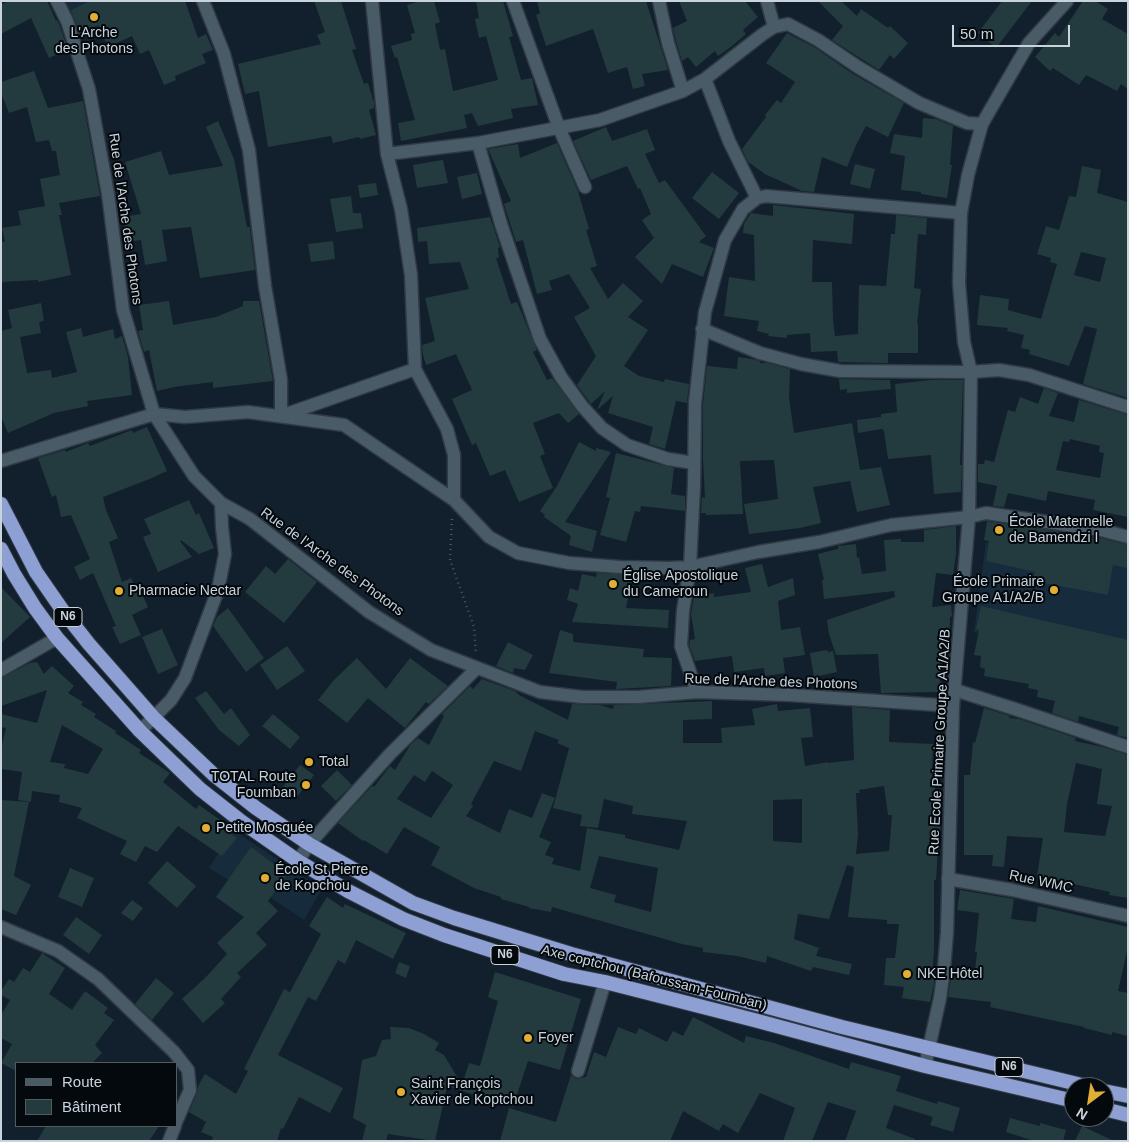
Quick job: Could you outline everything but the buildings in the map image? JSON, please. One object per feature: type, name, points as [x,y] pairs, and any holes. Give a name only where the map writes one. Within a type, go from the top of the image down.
[{"type":"highway","name":"N6","points":[[1,504],[36,572],[63,611],[95,651],[154,718]]},
{"type":"highway","name":"N6","points":[[1,549],[35,608],[57,638],[140,731]]},
{"type":"highway","name":"Axe coptchou (Bafoussam-Foumban)","points":[[154,718],[214,775],[256,808],[309,844],[413,903],[454,918],[571,954],[842,1027],[929,1048]]},
{"type":"highway","name":"Axe coptchou (Bafoussam-Foumban)","points":[[140,731],[200,789],[242,822],[298,861],[348,891],[403,919],[444,936],[564,974],[605,982],[925,1066]]},
{"type":"highway","points":[[489,950],[494,930]]},
{"type":"highway","points":[[838,1043],[842,1027]]},
{"type":"highway","name":"N6","points":[[929,1048],[1064,1081]]},
{"type":"highway","name":"N6","points":[[925,1066],[1064,1099]]},
{"type":"highway","points":[[1114,1092],[1128,1096]]},
{"type":"highway","points":[[1114,1112],[1128,1115]]},
{"type":"street","name":"Rue de l'Arche des Photons","points":[[57,1],[67,22],[89,90],[108,194],[122,310],[154,414],[194,476],[221,503],[250,519],[369,612],[431,650],[540,692],[582,697],[638,697],[697,692],[790,695],[953,706]]},
{"type":"street","points":[[203,1],[224,54],[249,150],[265,286],[280,380],[282,416]]},
{"type":"street","points":[[372,1],[387,154],[401,209],[411,275],[414,369],[447,429],[454,455],[454,500]]},
{"type":"street","points":[[513,1],[559,128],[585,187]]},
{"type":"street","points":[[659,1],[668,43],[683,91]]},
{"type":"street","points":[[767,1],[774,27]]},
{"type":"street","name":"Rue Ecole Primaire Groupe A1/A2/B","points":[[925,1066],[940,998],[944,969],[953,706],[969,518],[971,372],[964,342],[959,283],[961,213],[968,176],[982,124],[1029,43],[1067,1]]},
{"type":"street","points":[[387,154],[478,143],[600,120],[683,91],[705,79],[774,27],[788,24],[818,40],[858,67],[919,103],[967,122],[982,124]]},
{"type":"street","points":[[705,79],[729,141],[757,198]]},
{"type":"street","points":[[478,143],[501,224],[540,340],[562,377],[582,406],[602,428],[627,445],[668,459],[694,463]]},
{"type":"street","points":[[697,692],[681,646],[690,567],[694,486],[695,403],[705,312],[725,240],[743,209],[757,198],[766,196],[961,213]]},
{"type":"street","points":[[702,329],[760,353],[801,364],[840,371],[971,372],[999,370],[1029,374],[1128,407]]},
{"type":"street","points":[[282,416],[414,369]]},
{"type":"street","points":[[1,461],[154,414],[185,416],[248,412],[344,425],[454,500],[488,537],[518,554],[568,563],[620,567],[690,567],[758,552],[819,542],[891,525],[969,518],[986,513],[1101,530],[1128,537]]},
{"type":"street","points":[[140,731],[171,700],[185,678],[218,590],[225,554],[221,503]]},
{"type":"street","points":[[1,670],[57,638]]},
{"type":"street","points":[[298,861],[309,844],[390,754],[477,668]]},
{"type":"street","points":[[955,690],[1128,747]]},
{"type":"street","name":"Rue WMC","points":[[948,879],[1012,890],[1128,916]]},
{"type":"street","points":[[1,927],[58,951],[98,979],[174,1052],[188,1070],[190,1090],[178,1119]]},
{"type":"street","points":[[578,1071],[605,982]]},
{"type":"street","points":[[168,1141],[175,1127]]},
{"type":"path","points":[[454,500],[450,560],[474,627],[477,668]]},
{"type":"shaded area","name":"L'Arche des Photons","points":[[62,1],[133,1],[79,39]]},
{"type":"shaded area","name":"École Primaire Groupe A1/A2/B","points":[[1017,516],[1128,540],[1128,666],[974,632],[986,542],[1012,547]]},
{"type":"shaded area","name":"École St Pierre de Kopchou","points":[[233,830],[322,889],[304,920],[256,888],[249,893],[209,868]]},
{"type":"place","name":"L'Arche des Photons","points":[[94,17]]},
{"type":"place","name":"École Maternelle de Bamendzi I","points":[[999,530]]},
{"type":"place","name":"Église Apostolique du Cameroun","points":[[613,584]]},
{"type":"place","name":"École Primaire Groupe A1/A2/B","points":[[1054,590]]},
{"type":"place","name":"Pharmacie Nectar","points":[[119,591]]},
{"type":"place","name":"Total","points":[[309,762]]},
{"type":"place","name":"TOTAL Route Foumban","points":[[306,785]]},
{"type":"place","name":"Petite Mosquée","points":[[206,828]]},
{"type":"place","name":"École St Pierre de Kopchou","points":[[265,878]]},
{"type":"place","name":"NKE Hôtel","points":[[907,974]]},
{"type":"place","name":"Foyer","points":[[528,1038]]},
{"type":"place","name":"Saint François Xavier de Koptchou","points":[[401,1092]]}]
